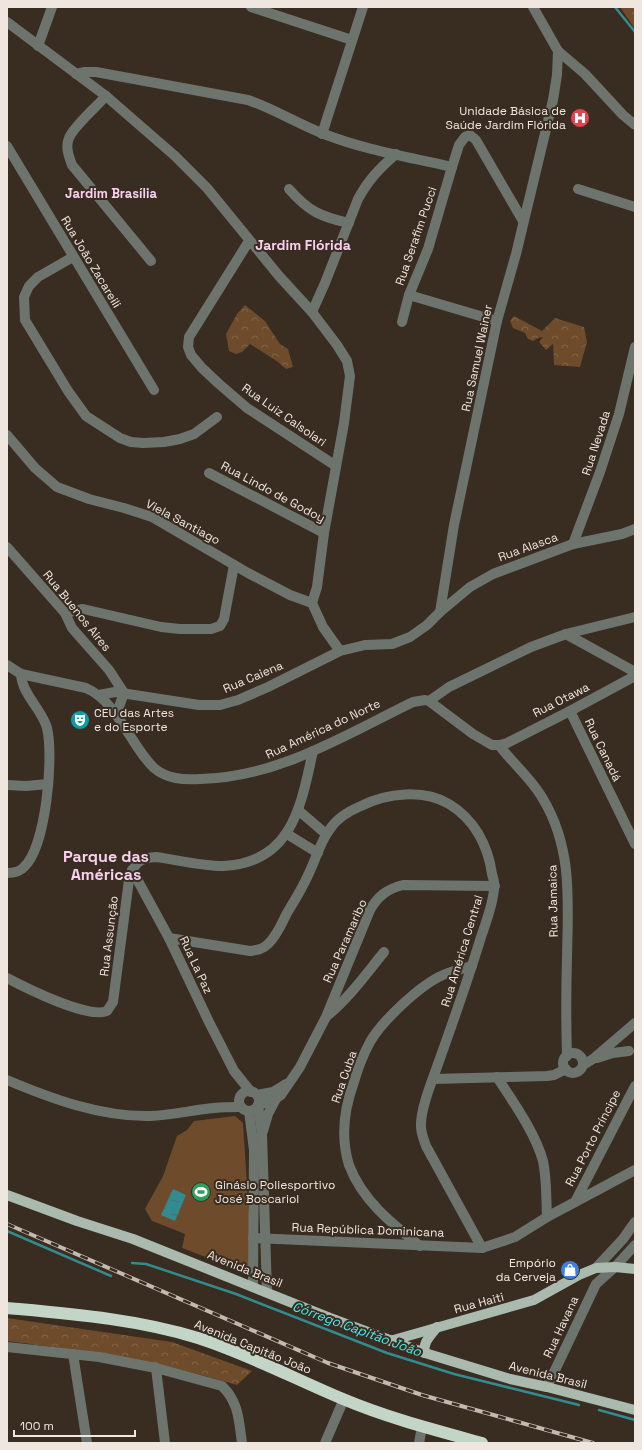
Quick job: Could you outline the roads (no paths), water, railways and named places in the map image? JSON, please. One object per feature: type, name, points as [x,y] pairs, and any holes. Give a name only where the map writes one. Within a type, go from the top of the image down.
[{"type":"highway","name":"Avenida Capitão João","points":[[7,1308],[119,1320],[164,1329],[199,1339],[223,1348],[344,1399],[422,1427],[482,1443]]},
{"type":"main road","name":"Avenida Brasil","points":[[7,1195],[77,1221],[133,1239],[330,1318],[425,1353],[510,1379],[635,1410]]},
{"type":"main road","name":"Rua Haiti","points":[[390,1341],[534,1300],[579,1275],[596,1268],[615,1267],[635,1269]]},
{"type":"main road","points":[[425,1353],[424,1350],[426,1341],[437,1328]]},
{"type":"street","points":[[38,46],[52,7]]},
{"type":"street","points":[[251,7],[352,40]]},
{"type":"street","points":[[322,134],[363,7]]},
{"type":"street","points":[[531,8],[558,51],[585,74],[623,115],[635,125]]},
{"type":"street","points":[[7,22],[106,96],[175,156],[207,188],[279,276],[312,312],[347,361],[350,376],[344,423],[324,533],[317,587],[312,603],[323,627],[340,651],[354,647],[392,644],[401,641],[418,632],[440,612]]},
{"type":"street","name":"Rua Samuel Wainer","points":[[440,612],[454,525],[497,321],[553,100],[557,75],[558,51]]},
{"type":"street","points":[[76,74],[96,72],[248,100],[262,105],[322,134],[356,145],[452,167]]},
{"type":"street","points":[[106,96],[68,138],[68,154],[72,165],[151,261]]},
{"type":"street","name":"Rua Serafim Pucci","points":[[497,321],[410,295],[428,249],[452,167],[462,140],[468,136],[473,137],[481,148],[523,221]]},
{"type":"street","name":"Rua João Zacareili","points":[[7,146],[154,390]]},
{"type":"street","points":[[312,312],[365,187],[378,169],[396,154]]},
{"type":"street","points":[[289,189],[303,204],[321,216],[349,223]]},
{"type":"street","points":[[578,189],[635,207]]},
{"type":"street","name":"Rua Luiz Calsolari","points":[[249,240],[189,337],[188,346],[191,355],[202,368],[247,408],[336,466]]},
{"type":"street","points":[[73,257],[38,277],[29,286],[24,297],[25,320],[68,391],[86,416],[120,438],[143,444],[164,442],[194,434],[217,417]]},
{"type":"street","points":[[402,322],[410,295]]},
{"type":"street","name":"Rua Nevada","points":[[573,544],[600,472],[619,414],[635,347]]},
{"type":"street","name":"Viela Santiago","points":[[7,435],[35,468],[58,487],[89,499],[130,509],[152,517],[234,565],[290,595],[312,603]]},
{"type":"street","name":"Rua Lindo de Godoy","points":[[209,473],[324,533]]},
{"type":"street","name":"Rua Alasca","points":[[440,612],[470,586],[493,574],[573,544],[622,534],[635,529]]},
{"type":"street","name":"Rua Buenos Aires","points":[[7,547],[66,613],[72,628],[109,670],[124,693]]},
{"type":"street","points":[[66,613],[83,609],[160,627],[180,629],[211,629],[220,626],[224,619],[234,565]]},
{"type":"street","name":"Rua América do Norte","points":[[21,674],[86,688],[99,695],[116,715],[147,760],[155,768],[169,777],[179,779],[217,779],[246,775],[267,769],[313,751],[413,702],[425,700],[429,701],[449,687],[531,647],[566,634],[635,617]]},
{"type":"street","points":[[566,634],[635,672]]},
{"type":"street","name":"Rua Caiena","points":[[99,695],[115,692],[199,705],[220,705],[238,700],[257,692],[340,651]]},
{"type":"street","points":[[7,665],[21,674],[21,681],[47,727],[50,742],[48,784],[43,828],[37,847],[25,867],[21,870],[7,873]]},
{"type":"street","name":"Rua Otawa","points":[[499,745],[507,743],[635,676]]},
{"type":"street","points":[[109,706],[124,693]]},
{"type":"street","points":[[116,715],[124,693]]},
{"type":"street","points":[[429,701],[472,734],[492,745],[499,745]]},
{"type":"street","name":"Rua Canadá","points":[[570,711],[635,844]]},
{"type":"street","name":"Rua Jamaica","points":[[499,745],[509,759],[533,784],[543,798],[560,835],[565,858],[568,892],[566,1039],[576,1058]]},
{"type":"street","points":[[132,870],[137,863],[145,858],[222,866],[242,864],[267,852],[286,834],[298,810],[313,751]]},
{"type":"street","points":[[7,785],[26,786],[48,784]]},
{"type":"street","name":"Rua América Central","points":[[169,938],[250,951],[262,948],[270,943],[277,931],[309,873],[326,834],[338,820],[349,812],[377,798],[417,794],[433,797],[446,802],[457,809],[477,830],[484,842],[491,864],[494,886],[485,926],[433,1079],[421,1118],[421,1128],[426,1146],[482,1248]]},
{"type":"street","points":[[298,810],[326,834]]},
{"type":"street","points":[[286,834],[318,853]]},
{"type":"street","name":"Rua La Paz","points":[[132,870],[169,938],[249,1101],[262,1135],[267,1292]]},
{"type":"street","name":"Rua Assunção","points":[[7,978],[54,1000],[83,1010],[99,1013],[107,1011],[113,1002],[129,880],[132,870]]},
{"type":"street","name":"Rua Paramaribo","points":[[262,1135],[268,1114],[276,1099],[285,1090],[311,1048],[326,1017],[370,910],[380,896],[384,892],[403,885],[494,886]]},
{"type":"street","points":[[326,1017],[350,994],[384,952]]},
{"type":"street","name":"Rua Cuba","points":[[420,1246],[394,1225],[370,1201],[359,1187],[349,1165],[344,1144],[343,1124],[348,1100],[365,1054],[370,1042],[381,1027],[402,1005],[431,982],[443,975],[472,966]]},
{"type":"street","points":[[593,1059],[635,1023]]},
{"type":"street","points":[[619,1037],[632,1054]]},
{"type":"street","points":[[576,1058],[581,1069],[572,1072],[566,1069],[564,1062],[576,1058],[601,1051]]},
{"type":"street","points":[[576,1058],[593,1059],[612,1053],[632,1054]]},
{"type":"street","points":[[433,1079],[497,1076],[547,1076],[554,1075],[566,1069]]},
{"type":"street","points":[[497,1076],[539,1149],[543,1162],[545,1178],[547,1217]]},
{"type":"street","name":"Rua Paramaribo","points":[[249,1101],[273,1092],[292,1079]]},
{"type":"street","points":[[7,1080],[55,1099],[121,1115],[150,1116],[214,1108],[249,1101],[265,1104],[276,1099]]},
{"type":"street","name":"Rua Porto Príncipe","points":[[575,1202],[635,1086]]},
{"type":"street","name":"Rua La Paz","points":[[249,1101],[254,1150],[253,1286]]},
{"type":"street","points":[[482,1248],[514,1237],[547,1217],[633,1172]]},
{"type":"street","points":[[596,1268],[623,1239],[635,1222]]},
{"type":"street","name":"Rua República Dominicana","points":[[253,1238],[482,1248]]},
{"type":"street","points":[[623,1239],[635,1245]]},
{"type":"street","name":"Rua Havana","points":[[547,1387],[596,1284],[615,1267],[635,1245]]},
{"type":"street","points":[[7,1347],[99,1357],[156,1368],[222,1386],[229,1392],[236,1406],[242,1443]]},
{"type":"street","points":[[73,1354],[88,1443]]},
{"type":"street","points":[[156,1368],[166,1443]]},
{"type":"street","points":[[325,1443],[344,1399]]},
{"type":"street","points":[[419,1443],[422,1427]]},
{"type":"water","points":[[173,1189],[186,1195],[175,1221],[161,1215]]},
{"type":"waterway","points":[[615,7],[635,32]]},
{"type":"waterway","name":"Córrego Capitão João","points":[[7,1231],[111,1276]]},
{"type":"waterway","name":"Córrego Capitão João","points":[[132,1263],[146,1264],[236,1294],[387,1353],[454,1374],[579,1405]]},
{"type":"waterway","name":"Córrego Capitão João","points":[[599,1410],[635,1420]]},
{"type":"railway","points":[[7,1224],[328,1363],[422,1395],[593,1443]]},
{"type":"place","name":"Unidade Básica de Saúde Jardim Flórida","points":[[580,118]]},
{"type":"place","name":"CEU das Artes e do Esporte","points":[[80,720]]},
{"type":"place","name":"Ginásio Poliesportivo José Boscariol","points":[[201,1192]]},
{"type":"place","name":"Empório da Cerveja","points":[[570,1270]]},
{"type":"district","name":"Jardim Brasília","points":[[111,193]]},
{"type":"district","name":"Jardim Flórida","points":[[303,245]]},
{"type":"district","name":"Parque das Américas","points":[[106,865]]}]
